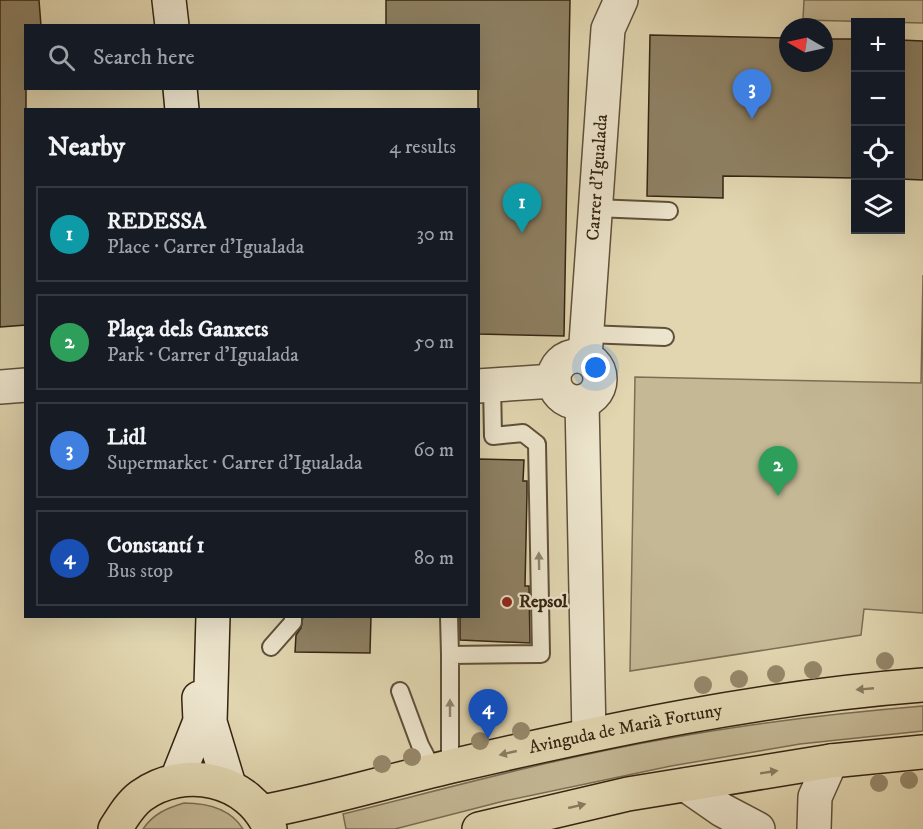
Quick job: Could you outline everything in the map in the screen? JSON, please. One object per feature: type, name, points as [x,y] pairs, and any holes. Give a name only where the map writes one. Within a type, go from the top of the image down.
[{"type":"main road","name":"Avinguda de Marià Fortuny","points":[[266,820],[307,804],[442,768],[589,735],[752,705],[856,690],[923,685]]},
{"type":"main road","points":[[479,829],[628,794],[831,761],[923,752]]},
{"type":"main road","points":[[115,829],[139,797],[177,779],[206,780],[229,785],[243,795],[266,820]]},
{"type":"street","points":[[169,0],[172,24]]},
{"type":"street","name":"Carrer d'Igualada","points":[[585,345],[608,29],[621,0]]},
{"type":"street","points":[[180,90],[182,108]]},
{"type":"street","points":[[585,345],[597,366],[601,380],[595,395],[582,402],[566,400],[560,395],[554,381],[555,373],[563,361],[585,345]]},
{"type":"street","points":[[485,386],[554,381]]},
{"type":"street","points":[[0,387],[24,385]]},
{"type":"street","points":[[582,402],[589,735]]},
{"type":"street","points":[[200,618],[205,722],[229,785]]},
{"type":"street","points":[[177,779],[205,722],[213,618]]},
{"type":"street","points":[[814,829],[815,797],[831,761]]},
{"type":"street","points":[[686,785],[723,810],[758,829]]},
{"type":"lane","points":[[595,208],[669,211]]},
{"type":"lane","points":[[585,345],[665,337]]},
{"type":"lane","points":[[450,655],[541,654],[537,444],[524,433],[486,437],[485,386]]},
{"type":"lane","points":[[271,646],[293,622],[293,618]]},
{"type":"lane","points":[[442,768],[450,655],[449,618]]},
{"type":"lane","points":[[400,691],[420,745],[442,768]]},
{"type":"shaded area","points":[[804,0],[923,0],[923,23],[905,23],[905,18],[851,18],[851,21],[833,21],[833,18],[803,18]]},
{"type":"shaded area","points":[[923,275],[923,613],[864,609],[861,635],[630,671],[635,377],[921,383]]},
{"type":"shaded area","points":[[923,706],[923,731],[800,744],[671,766],[504,801],[395,829],[346,829],[343,814],[506,773],[630,746],[765,723]]},
{"type":"shaded area","points":[[184,803],[217,808],[232,816],[243,829],[143,829],[161,812]]},
{"type":"building","points":[[0,0],[39,0],[41,24],[24,24],[26,108],[24,108],[24,325],[0,327]]},
{"type":"building","points":[[386,0],[570,0],[564,336],[480,334],[480,108],[478,108],[478,90],[480,90],[480,24],[386,24]]},
{"type":"building","points":[[650,35],[779,38],[779,72],[833,72],[833,39],[851,39],[851,178],[723,176],[723,198],[647,196]]},
{"type":"building","points":[[905,40],[923,41],[923,180],[905,179]]},
{"type":"building","points":[[480,459],[524,460],[523,481],[527,481],[525,586],[529,586],[530,643],[460,640],[460,618],[480,618]]},
{"type":"building","points":[[303,618],[371,618],[370,653],[295,652],[296,635],[301,628]]},
{"type":"place","name":"Lidl","points":[[752,119]]},
{"type":"place","name":"REDESSA","points":[[522,233]]},
{"type":"place","name":"Plaça dels Ganxets","points":[[778,496]]},
{"type":"place","name":"Repsol","points":[[507,602]]},
{"type":"place","name":"Constantí 1","points":[[488,739]]}]
